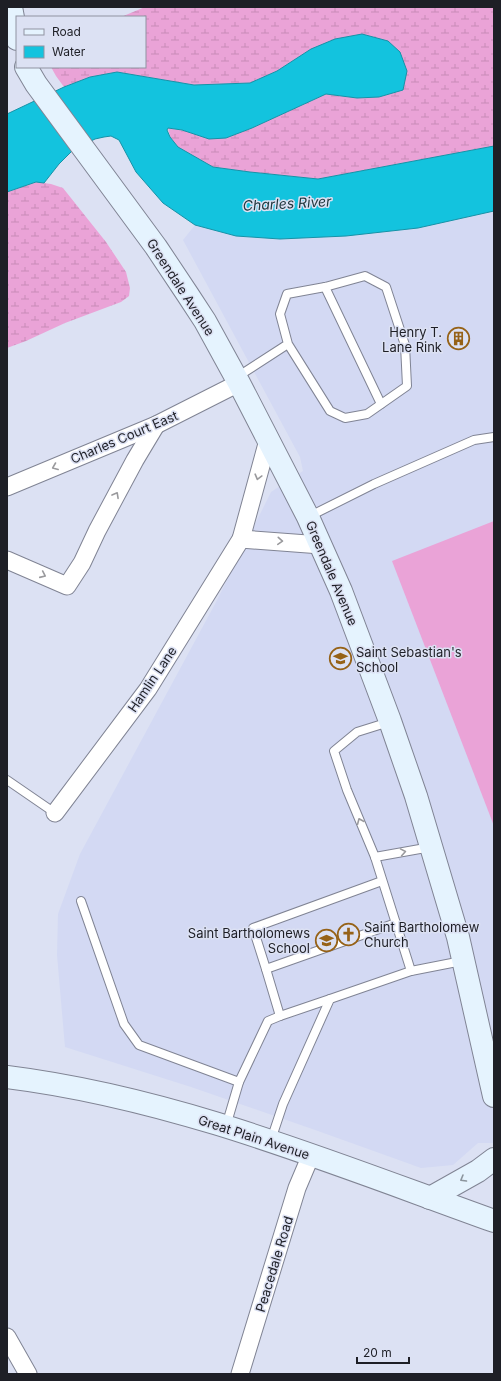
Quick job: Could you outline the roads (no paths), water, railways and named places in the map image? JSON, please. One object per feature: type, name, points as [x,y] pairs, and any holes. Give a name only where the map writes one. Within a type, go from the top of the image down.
[{"type":"main road","points":[[11,7],[16,34]]},
{"type":"main road","name":"Greendale Avenue","points":[[31,76],[181,283],[205,321],[238,380],[321,544],[341,591],[390,722],[432,847],[464,960],[494,1096]]},
{"type":"main road","name":"Great Plain Avenue","points":[[7,1077],[99,1093],[225,1126],[311,1155],[494,1221]]},
{"type":"main road","points":[[430,1198],[478,1171],[494,1159]]},
{"type":"street","name":"Charles Court East","points":[[7,487],[156,425],[238,380]]},
{"type":"street","points":[[7,560],[67,586],[82,563],[97,531],[135,460],[156,425]]},
{"type":"street","name":"Hamlin Lane","points":[[55,813],[148,689],[241,539],[268,440]]},
{"type":"street","points":[[241,539],[321,544]]},
{"type":"street","name":"Peacedale Road","points":[[240,1374],[297,1188],[311,1155]]},
{"type":"street","points":[[7,1337],[28,1374]]},
{"type":"lane","points":[[365,276],[386,287],[406,346],[407,386],[368,414],[345,418],[330,412],[288,344],[280,314],[287,294],[325,287],[365,276]]},
{"type":"lane","points":[[325,287],[381,404]]},
{"type":"lane","points":[[238,380],[288,344]]},
{"type":"lane","points":[[308,517],[374,484],[474,440],[494,437]]},
{"type":"lane","points":[[390,722],[357,732],[334,751],[346,790],[375,857],[411,971]]},
{"type":"lane","points":[[7,780],[55,813]]},
{"type":"lane","points":[[375,857],[432,847]]},
{"type":"lane","points":[[280,1016],[253,928],[382,881]]},
{"type":"lane","points":[[82,901],[124,1024],[139,1045],[239,1082]]},
{"type":"lane","points":[[266,969],[396,924]]},
{"type":"lane","points":[[225,1126],[239,1082],[268,1021],[411,971],[464,960]]},
{"type":"lane","points":[[271,1141],[283,1104],[330,999]]},
{"type":"water","name":"Charles River","points":[[362,34],[388,41],[400,52],[407,71],[403,90],[379,97],[357,98],[326,94],[252,128],[226,138],[209,139],[182,130],[168,128],[167,130],[170,137],[178,147],[213,167],[318,179],[494,146],[494,211],[418,228],[346,236],[280,239],[236,236],[195,225],[163,203],[136,172],[119,140],[111,136],[95,139],[73,150],[59,164],[44,183],[36,182],[7,192],[7,114],[64,87],[90,77],[117,72],[194,85],[250,83],[277,71],[311,49],[335,39]]},
{"type":"place","name":"Henry T. Lane Rink","points":[[458,339]]},
{"type":"place","name":"Saint Sebastian's School","points":[[340,659]]},
{"type":"place","name":"Saint Bartholomew Church","points":[[349,934]]},
{"type":"place","name":"Saint Bartholomews School","points":[[326,940]]}]
